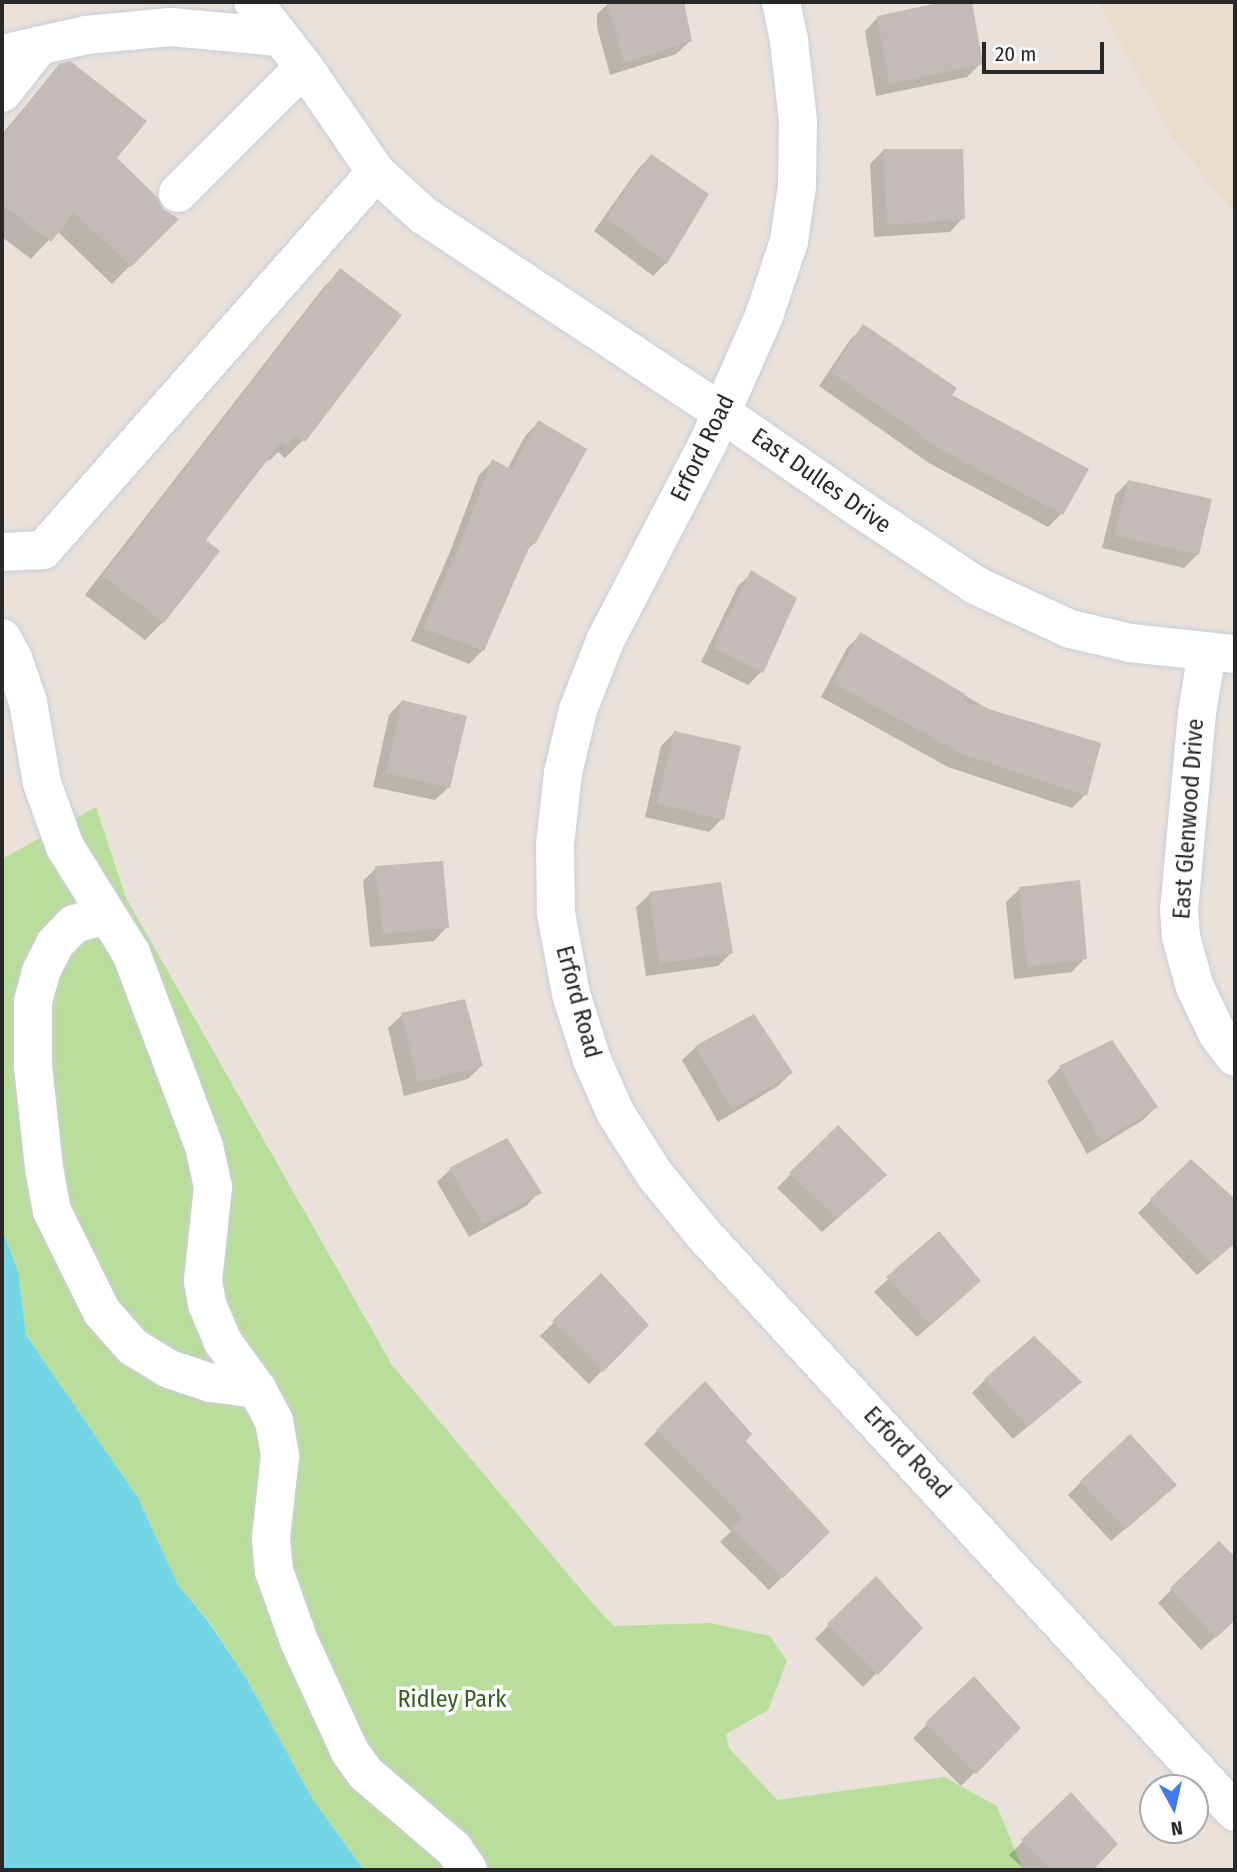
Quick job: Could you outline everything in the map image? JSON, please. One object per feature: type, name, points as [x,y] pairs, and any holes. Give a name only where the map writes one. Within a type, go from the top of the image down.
[{"type":"street","name":"East Dulles Drive","points":[[253,2],[304,67],[376,172],[423,215],[977,586],[1070,629],[1130,643],[1221,653]]},
{"type":"street","name":"Erford Road","points":[[781,2],[789,40],[797,121],[797,186],[789,241],[764,316],[722,413],[605,641],[578,710],[563,773],[555,844],[556,913],[571,994],[592,1059],[615,1112],[634,1144],[705,1236],[1235,1812]]},
{"type":"street","points":[[2,54],[86,35],[171,27],[279,37]]},
{"type":"street","points":[[2,93],[40,45]]},
{"type":"street","points":[[178,193],[304,67]]},
{"type":"street","points":[[2,552],[43,550],[376,172]]},
{"type":"street","name":"East Glenwood Drive","points":[[1221,653],[1197,713],[1179,909],[1181,937],[1195,987],[1217,1033],[1235,1057]]},
{"type":"street","points":[[6,654],[28,702],[42,783],[65,847],[131,953],[204,1146],[213,1187],[204,1281],[207,1304],[223,1342],[257,1389],[274,1420],[280,1455],[271,1538],[274,1571],[299,1641],[350,1752],[365,1773],[454,1849],[468,1870]]},
{"type":"street","points":[[106,915],[74,924],[55,944],[41,972],[33,1002],[33,1066],[44,1168],[52,1211],[102,1312],[133,1347],[169,1369],[211,1383],[257,1389]]},
{"type":"shaded area","points":[[1098,2],[1235,2],[1235,214],[1172,137]]},
{"type":"green space","name":"Ridley Park","points":[[96,807],[126,898],[392,1365],[593,1604],[614,1626],[710,1623],[770,1636],[787,1661],[768,1710],[726,1734],[729,1748],[777,1800],[944,1777],[997,1806],[1023,1870],[364,1870],[313,1800],[246,1678],[209,1621],[178,1585],[138,1498],[26,1335],[18,1271],[2,1229],[2,859]]},
{"type":"water","points":[[2,1229],[18,1271],[26,1335],[138,1498],[178,1585],[208,1621],[246,1678],[313,1800],[364,1870],[2,1870]]},
{"type":"building","points":[[607,2],[684,2],[692,41],[624,63]]},
{"type":"building","points":[[943,2],[972,2],[983,64],[889,84],[877,16]]},
{"type":"building","points":[[70,61],[147,121],[117,158],[157,197],[163,209],[179,219],[131,267],[74,212],[51,242],[2,204],[2,136],[59,64]]},
{"type":"building","points":[[883,149],[963,149],[965,219],[887,225]]},
{"type":"building","points":[[651,154],[709,194],[667,264],[606,217]]},
{"type":"building","points":[[340,268],[402,315],[305,442],[296,435],[288,445],[282,441],[206,540],[220,551],[164,623],[102,576]]},
{"type":"building","points":[[863,324],[957,388],[952,395],[1089,469],[1063,515],[942,450],[831,372]]},
{"type":"building","points":[[538,420],[587,449],[535,544],[531,543],[484,651],[423,628],[463,537],[492,459],[512,470]]},
{"type":"building","points":[[1128,480],[1212,499],[1199,555],[1114,535]]},
{"type":"building","points":[[751,570],[797,598],[763,673],[713,648]]},
{"type":"building","points":[[860,632],[965,694],[962,701],[1101,743],[1087,796],[962,754],[833,683]]},
{"type":"building","points":[[402,700],[467,716],[450,788],[386,773]]},
{"type":"building","points":[[674,731],[741,746],[724,820],[657,804]]},
{"type":"building","points":[[443,861],[449,928],[383,934],[375,866]]},
{"type":"building","points":[[1080,880],[1087,959],[1027,967],[1019,887]]},
{"type":"building","points":[[721,882],[733,953],[659,964],[649,892]]},
{"type":"building","points":[[465,999],[483,1066],[418,1083],[401,1013]]},
{"type":"building","points":[[754,1014],[793,1073],[732,1109],[695,1046]]},
{"type":"building","points":[[1112,1040],[1158,1107],[1101,1142],[1059,1066]]},
{"type":"building","points":[[838,1125],[887,1175],[837,1219],[789,1173]]},
{"type":"building","points":[[507,1138],[542,1193],[483,1224],[449,1168]]},
{"type":"building","points":[[1191,1159],[1235,1199],[1235,1243],[1211,1263],[1150,1199]]},
{"type":"building","points":[[939,1231],[981,1281],[931,1325],[886,1277]]},
{"type":"building","points":[[601,1273],[649,1325],[603,1372],[552,1321]]},
{"type":"building","points":[[1034,1336],[1082,1382],[1028,1427],[984,1379]]},
{"type":"building","points":[[705,1381],[752,1434],[746,1441],[830,1532],[783,1578],[732,1528],[743,1517],[656,1430]]},
{"type":"building","points":[[1130,1434],[1177,1485],[1126,1529],[1080,1481]]},
{"type":"building","points":[[1219,1541],[1235,1557],[1235,1620],[1216,1638],[1170,1588]]},
{"type":"building","points":[[876,1576],[923,1628],[878,1675],[827,1624]]},
{"type":"building","points":[[974,1676],[1021,1728],[976,1774],[925,1723]]},
{"type":"building","points":[[1071,1792],[1118,1844],[1093,1870],[1052,1870],[1021,1840]]}]
